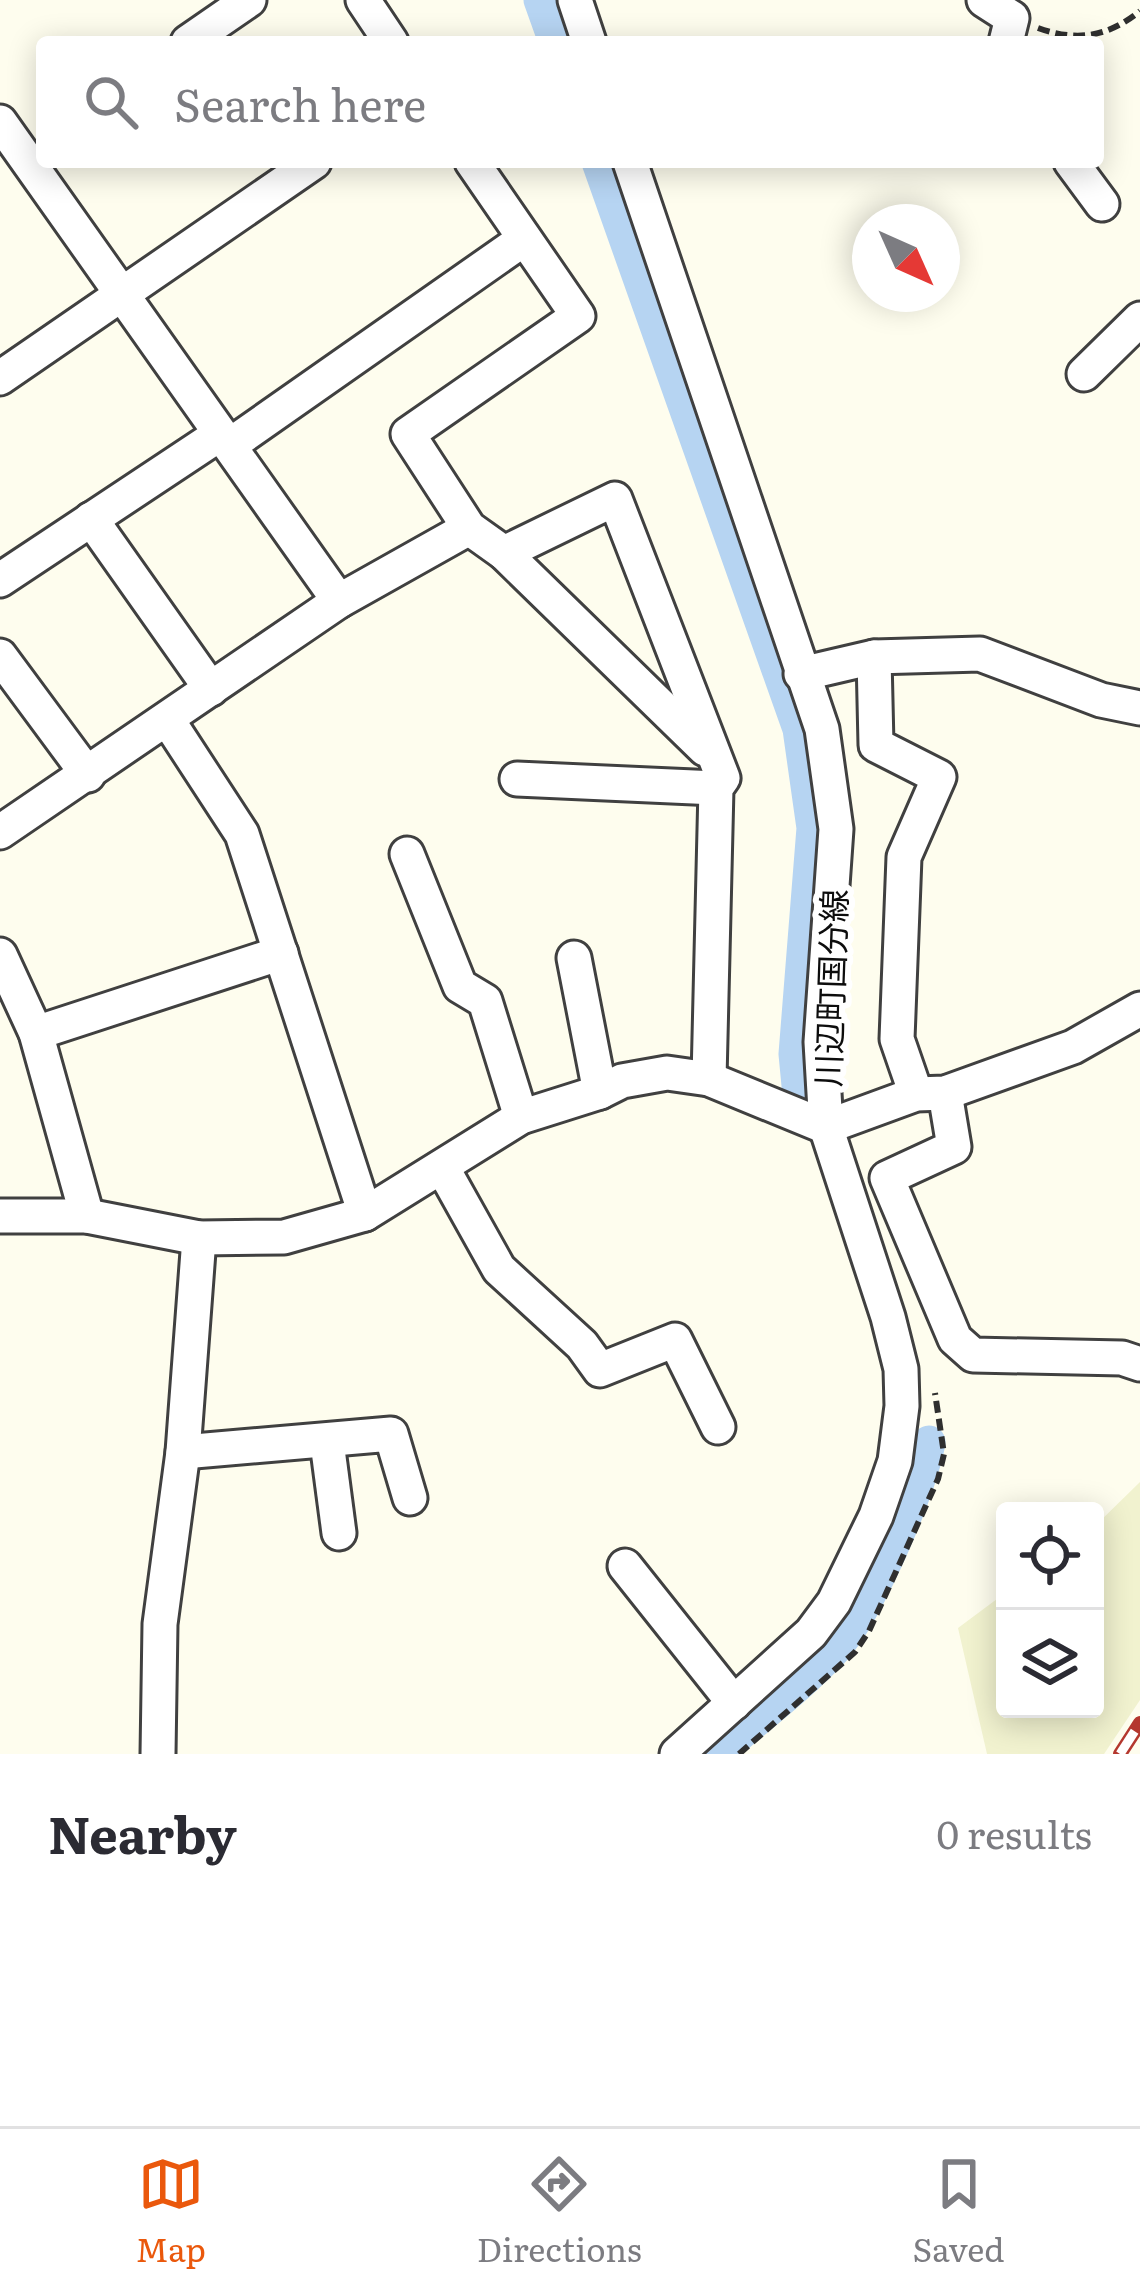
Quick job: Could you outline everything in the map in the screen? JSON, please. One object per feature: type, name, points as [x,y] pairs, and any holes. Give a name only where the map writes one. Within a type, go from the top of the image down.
[{"type":"street","points":[[197,36],[249,0]]},
{"type":"street","points":[[363,0],[387,36]]},
{"type":"street","points":[[575,0],[588,36]]},
{"type":"street","points":[[0,122],[339,601]]},
{"type":"street","points":[[0,378],[305,168]]},
{"type":"street","points":[[476,168],[578,316],[409,434],[469,528],[504,553],[716,773]]},
{"type":"street","name":"川辺町国分線","points":[[632,168],[822,729],[836,829],[821,1042],[826,1127],[901,1370],[895,1461],[876,1516],[834,1602],[811,1634],[677,1754]]},
{"type":"street","points":[[1076,168],[1102,204]]},
{"type":"street","points":[[0,580],[91,519],[225,440],[524,239]]},
{"type":"street","points":[[1084,374],[1140,320]]},
{"type":"street","points":[[504,553],[615,500],[716,773],[709,1079]]},
{"type":"street","points":[[91,519],[211,689]]},
{"type":"street","points":[[0,832],[339,601],[469,528]]},
{"type":"street","points":[[801,674],[874,657],[980,654],[1101,700],[1140,708]]},
{"type":"street","points":[[0,656],[88,775]]},
{"type":"street","points":[[874,657],[876,746],[938,777],[904,857],[897,1039],[931,1094],[954,1147],[887,1178],[955,1339],[974,1355],[1122,1358],[1140,1364]]},
{"type":"street","points":[[167,719],[242,834],[365,1214]]},
{"type":"street","points":[[517,778],[716,773]]},
{"type":"street","points":[[407,854],[460,986],[485,1001],[521,1118]]},
{"type":"street","points":[[36,1033],[281,953]]},
{"type":"street","points":[[0,955],[36,1033],[87,1216]]},
{"type":"street","points":[[574,958],[600,1092]]},
{"type":"street","points":[[0,1216],[87,1216],[200,1238],[284,1237],[365,1214],[521,1118],[622,1081],[667,1073],[709,1079],[826,1127],[1073,1047],[1140,1009]]},
{"type":"street","points":[[442,1167],[499,1269],[582,1345],[600,1370],[674,1340],[718,1427]]},
{"type":"street","points":[[158,1754],[160,1624],[183,1452],[200,1238]]},
{"type":"street","points":[[183,1452],[391,1434],[410,1498]]},
{"type":"street","points":[[327,1442],[339,1533]]},
{"type":"street","points":[[625,1566],[734,1703]]},
{"type":"path","points":[[1081,36],[1121,27],[1140,11]]},
{"type":"path","points":[[1001,20],[1064,36]]},
{"type":"green space","points":[[1140,1482],[1140,1700],[1104,1754],[987,1754],[958,1628],[996,1600],[996,1718],[1104,1718],[1104,1517]]},
{"type":"waterway","points":[[540,0],[553,36]]},
{"type":"waterway","points":[[600,168],[799,729],[813,828],[795,1054],[799,1096]]},
{"type":"waterway","points":[[717,1754],[806,1678],[847,1633],[891,1550],[929,1442]]},
{"type":"railway","points":[[1120,1754],[1140,1723]]}]
